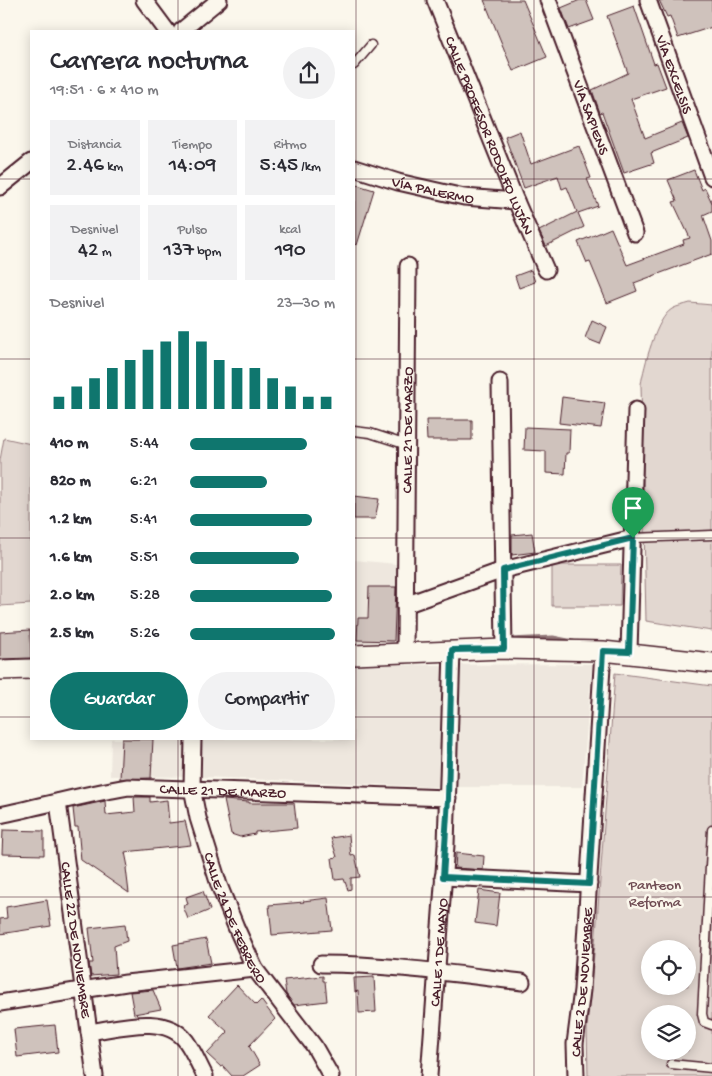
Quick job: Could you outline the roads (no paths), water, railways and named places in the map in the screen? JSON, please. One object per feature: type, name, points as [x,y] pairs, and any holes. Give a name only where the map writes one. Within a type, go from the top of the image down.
[{"type":"street","points":[[144,0],[165,30]]},
{"type":"street","points":[[182,30],[219,0]]},
{"type":"street","name":"CALLE PROFESOR RODOLFO LUJÁN","points":[[435,0],[516,201],[546,270]]},
{"type":"street","name":"VÍA SAPIENS","points":[[548,0],[635,233]]},
{"type":"street","name":"VÍA EXCELSIS","points":[[648,0],[712,177]]},
{"type":"street","points":[[0,187],[30,163]]},
{"type":"street","name":"VÍA PALERMO","points":[[355,168],[398,182],[464,197],[516,201]]},
{"type":"street","name":"CALLE 21 DE MARZO","points":[[405,652],[408,266]]},
{"type":"street","points":[[500,382],[504,649]]},
{"type":"street","points":[[629,652],[636,410]]},
{"type":"street","points":[[405,605],[503,570],[633,538]]},
{"type":"street","points":[[355,655],[504,649],[603,651],[629,652],[712,663]]},
{"type":"street","name":"CALLE 1 DE MAYO","points":[[428,1076],[448,798],[452,650]]},
{"type":"street","name":"CALLE 2 DE NOVIEMBRE","points":[[576,1076],[575,1044],[582,990],[603,651]]},
{"type":"street","points":[[0,670],[30,669]]},
{"type":"street","name":"CALLE 24 DE FEBRERO","points":[[193,740],[192,788],[198,818],[236,927],[256,969],[314,1046],[331,1076]]},
{"type":"street","name":"CALLE 21 DE MARZO","points":[[0,814],[100,791],[128,787],[448,798]]},
{"type":"street","name":"CALLE 22 DE NOVIEMBRE","points":[[58,802],[95,1076]]},
{"type":"street","points":[[443,877],[589,884]]},
{"type":"street","points":[[321,964],[350,964],[436,971],[522,982]]},
{"type":"street","points":[[0,1003],[126,984],[256,969]]},
{"type":"street","points":[[89,1032],[134,1025],[152,1024],[165,1026],[177,1032],[186,1041],[205,1076]]},
{"type":"lane","points":[[355,64],[371,45]]},
{"type":"lane","points":[[355,431],[370,433],[406,445]]},
{"type":"lane","points":[[633,538],[712,535]]},
{"type":"lane","points":[[710,1024],[704,1022],[702,1014],[712,830]]},
{"type":"lane","points":[[671,1064],[712,1068]]},
{"type":"waterway","points":[[510,640],[553,638],[573,642]]},
{"type":"park label","name":"Panteon Reforma","points":[[655,892]]}]
